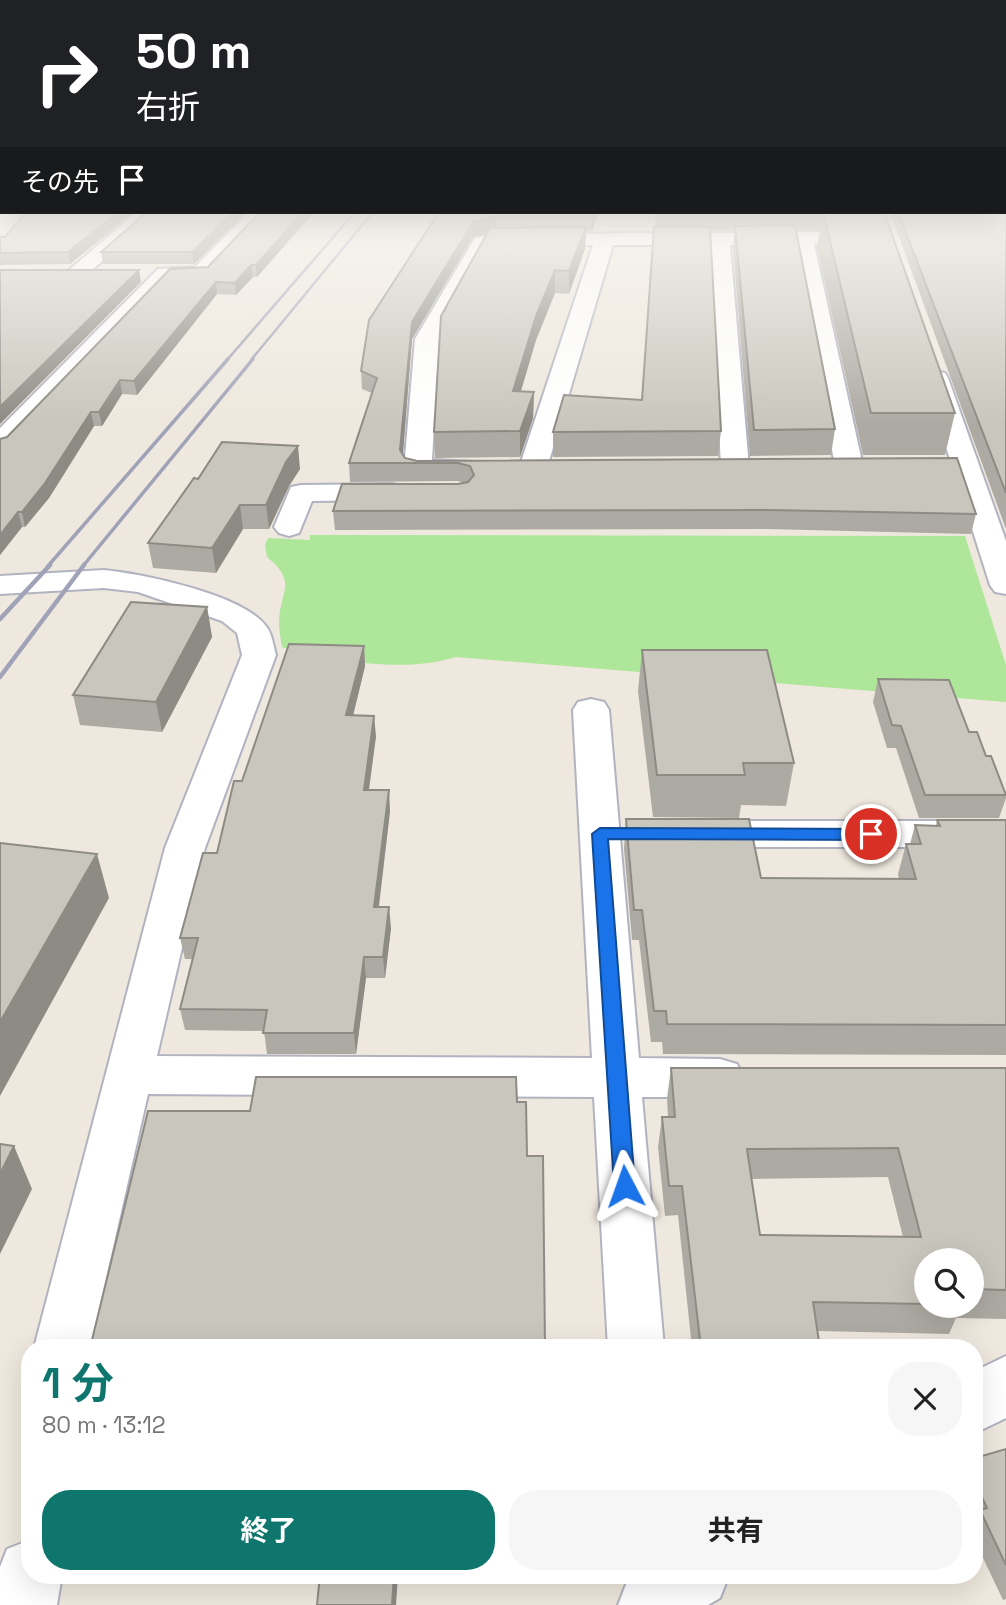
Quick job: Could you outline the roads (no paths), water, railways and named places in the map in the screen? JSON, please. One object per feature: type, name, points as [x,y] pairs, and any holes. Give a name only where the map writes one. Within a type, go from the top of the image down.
[{"type":"street","points":[[51,274],[114,274]]},
{"type":"street","points":[[139,274],[168,274]]},
{"type":"street","points":[[0,443],[164,274]]},
{"type":"street","points":[[289,527],[301,492],[481,480],[418,469],[427,338],[464,274]]},
{"type":"street","points":[[534,478],[595,274]]},
{"type":"street","points":[[722,274],[734,484]]},
{"type":"street","points":[[809,274],[846,483]]},
{"type":"street","points":[[927,352],[957,479],[1005,579]]},
{"type":"street","points":[[846,483],[875,466]]},
{"type":"street","points":[[708,467],[734,484]]},
{"type":"street","points":[[734,484],[760,467]]},
{"type":"street","points":[[824,467],[846,483]]},
{"type":"street","points":[[0,585],[104,579],[142,583],[233,614],[253,629],[259,655],[185,848],[64,1339]]},
{"type":"street","points":[[591,710],[636,834],[617,1078],[635,1339]]},
{"type":"street","points":[[636,834],[1006,834]]},
{"type":"street","points":[[131,1075],[756,1078]]},
{"type":"street","points":[[983,1399],[1006,1384]]},
{"type":"street","points":[[25,1605],[28,1584]]},
{"type":"railway","points":[[227,360],[301,274]]},
{"type":"railway","points":[[251,360],[322,274]]},
{"type":"railway","points":[[48,566],[228,359]]},
{"type":"railway","points":[[83,566],[253,359]]},
{"type":"railway","points":[[0,619],[50,565]]},
{"type":"railway","points":[[0,677],[84,565]]}]
